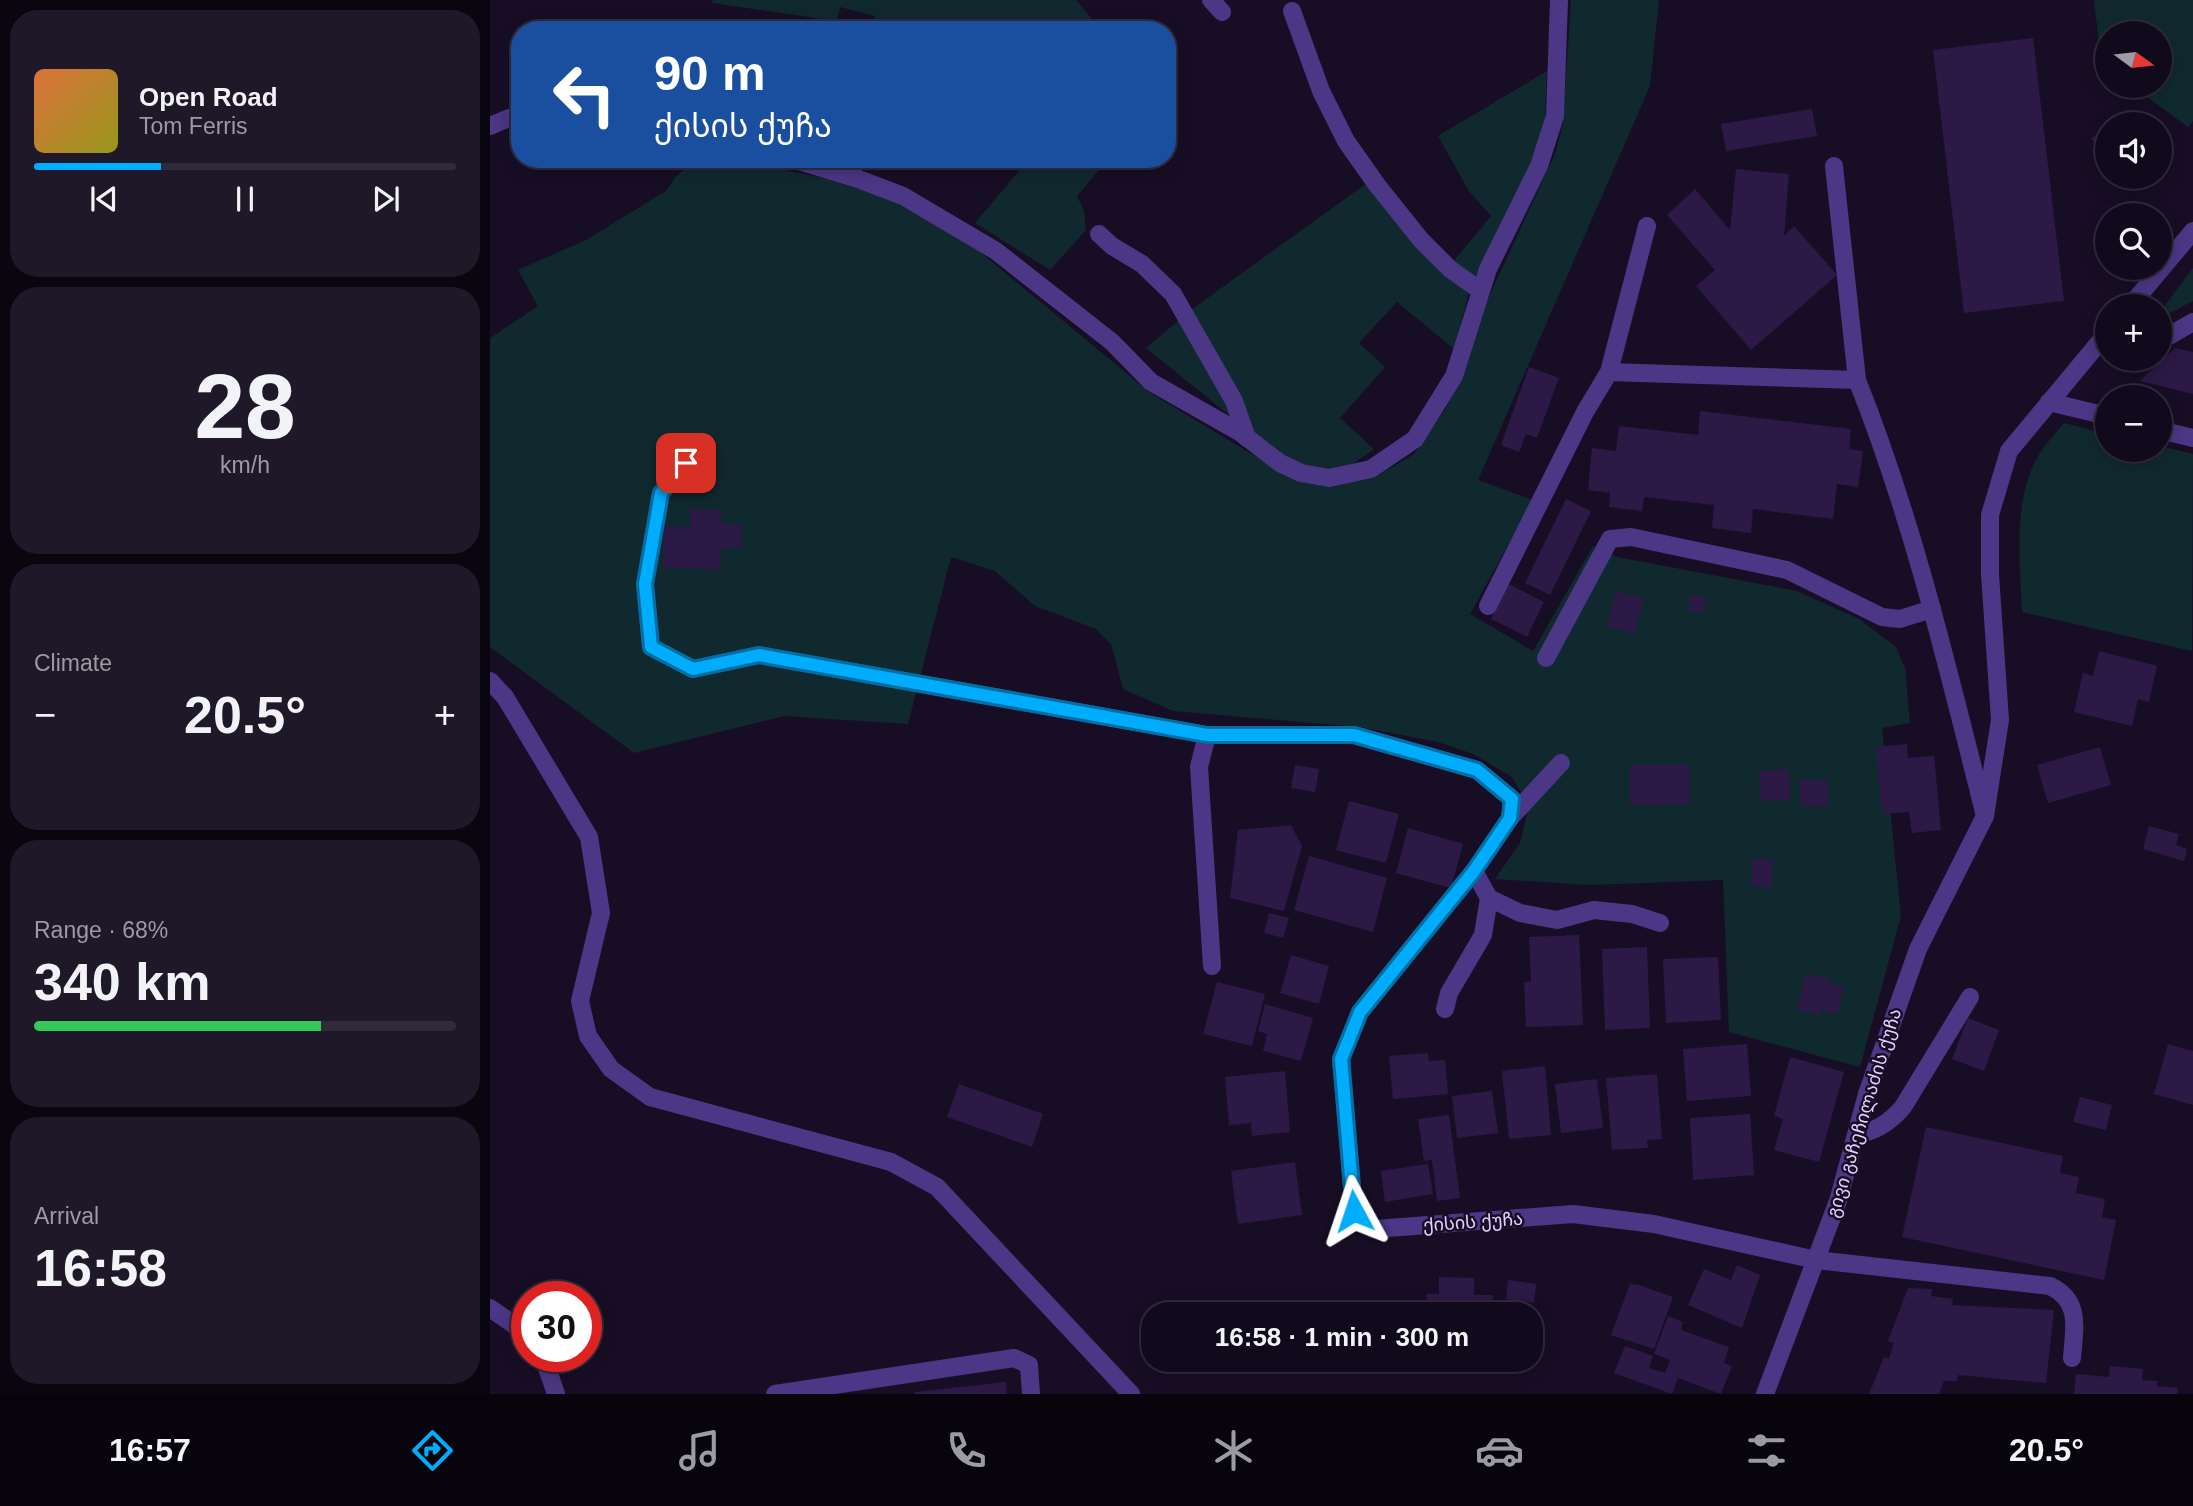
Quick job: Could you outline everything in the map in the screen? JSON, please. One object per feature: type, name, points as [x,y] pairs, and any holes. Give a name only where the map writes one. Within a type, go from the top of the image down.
[{"type":"street","points":[[822,168],[903,196],[996,251],[1112,342],[1151,382],[1247,438],[1280,463],[1301,473],[1329,478],[1371,469],[1415,439],[1454,376],[1488,269],[1539,166],[1555,116],[1559,0]]},
{"type":"street","points":[[1292,11],[1321,91],[1346,141],[1421,240],[1450,269],[1481,291]]},
{"type":"street","points":[[490,126],[511,118]]},
{"type":"street","points":[[1834,166],[1857,380],[1880,443],[1932,609],[1985,816]]},
{"type":"street","points":[[843,168],[861,180]]},
{"type":"street","points":[[1488,606],[1585,412],[1609,372],[1647,226]]},
{"type":"street","points":[[2140,294],[2193,231]]},
{"type":"street","points":[[1100,234],[1112,246],[1142,264],[1173,294],[1234,401],[1247,438]]},
{"type":"street","points":[[2172,334],[2193,322]]},
{"type":"street","name":"გივი გაჩეჩილაძის ქუჩა","points":[[1765,1394],[1838,1201],[1867,1094],[1918,949],[1985,816],[2000,720],[1990,574],[1990,515],[2009,451],[2095,350]]},
{"type":"street","points":[[1609,372],[1857,380]]},
{"type":"street","points":[[2049,402],[2095,413]]},
{"type":"street","points":[[2172,432],[2193,438]]},
{"type":"street","points":[[699,448],[661,493],[645,584],[651,647],[693,669],[759,655],[1207,735],[1354,735],[1477,770],[1512,799],[1510,818]]},
{"type":"street","points":[[1546,658],[1610,539],[1632,537],[1787,570],[1882,617],[1900,619],[1932,609]]},
{"type":"street","points":[[490,681],[505,697],[589,837],[601,913],[580,1000],[589,1036],[611,1069],[650,1097],[891,1162],[937,1187],[1131,1394]]},
{"type":"street","points":[[1207,735],[1199,766],[1212,966]]},
{"type":"street","name":"ქისის ქუჩა","points":[[1561,763],[1510,818],[1474,871],[1360,1012],[1341,1059],[1354,1211],[1375,1229],[1573,1214],[1654,1224],[1816,1260],[2050,1286],[2062,1292],[2070,1302],[2074,1314],[2072,1359]]},
{"type":"street","points":[[1474,871],[1489,898],[1520,913],[1557,920],[1594,909],[1633,914],[1660,923]]},
{"type":"street","points":[[1445,1009],[1449,993],[1483,936],[1489,898]]},
{"type":"street","points":[[1857,1134],[1867,1133],[1892,1120],[1903,1107],[1970,997]]},
{"type":"street","points":[[490,1308],[511,1323]]},
{"type":"street","points":[[775,1394],[1014,1358],[1029,1365],[1031,1394]]},
{"type":"street","points":[[548,1372],[556,1394]]},
{"type":"green space","points":[[713,0],[1076,0],[1094,21],[875,21],[875,16],[840,7],[837,21],[712,3]]},
{"type":"green space","points":[[1571,0],[1659,0],[1650,86],[1478,480],[1533,500],[1470,614],[1533,651],[1593,546],[1617,557],[1797,591],[1859,619],[1896,647],[1905,668],[1910,723],[1882,728],[1901,916],[1860,1067],[1729,1032],[1723,880],[1590,885],[1495,879],[1520,843],[1529,806],[1512,777],[1473,754],[1438,742],[1360,727],[1173,711],[1123,689],[1111,644],[1096,629],[1035,606],[995,571],[951,557],[908,724],[784,716],[634,753],[490,647],[490,338],[538,306],[518,270],[586,240],[666,191],[676,176],[687,168],[776,168],[828,179],[886,197],[974,247],[1149,392],[1268,464],[1333,485],[1376,477],[1414,454],[1444,411],[1461,378],[1488,299],[1555,154],[1563,124]]},
{"type":"green space","points":[[2094,0],[2193,0],[2193,121],[2188,127],[2172,115],[2172,112],[2168,112],[2148,98],[2172,98],[2172,21],[2096,21]]},
{"type":"green space","points":[[1547,71],[1545,119],[1528,179],[1476,277],[1451,264],[1491,216],[1469,191],[1438,136]]},
{"type":"green space","points":[[1021,168],[1100,168],[1077,196],[1084,211],[1086,230],[1050,270],[975,223]]},
{"type":"green space","points":[[1367,183],[1428,259],[1469,293],[1454,349],[1397,302],[1359,343],[1385,367],[1340,418],[1374,449],[1346,469],[1322,471],[1298,464],[1271,449],[1146,348],[1191,310]]},
{"type":"green space","points":[[2193,268],[2193,301],[2172,312],[2172,296]]},
{"type":"green space","points":[[2064,423],[2095,431],[2095,462],[2172,462],[2172,449],[2193,454],[2192,651],[2022,612],[2019,551],[2021,510],[2031,471],[2049,441]]},
{"type":"building","points":[[2033,38],[2064,301],[1964,313],[1933,50]]},
{"type":"building","points":[[1812,109],[1817,136],[1726,151],[1721,124]]},
{"type":"building","points":[[1736,169],[1789,174],[1784,236],[1794,226],[1837,275],[1751,350],[1696,286],[1715,270],[1667,215],[1695,189],[1730,230]]},
{"type":"building","points":[[2175,348],[2193,352],[2193,394],[2172,389],[2172,385],[2140,381],[2151,371],[2172,371],[2172,351]]},
{"type":"building","points":[[1529,367],[1559,378],[1537,438],[1526,434],[1519,452],[1501,445]]},
{"type":"building","points":[[1700,411],[1851,429],[1849,449],[1863,451],[1858,487],[1837,484],[1833,519],[1753,509],[1751,533],[1712,528],[1714,505],[1644,497],[1642,511],[1609,507],[1610,493],[1588,490],[1592,448],[1616,451],[1619,426],[1698,435]]},
{"type":"building","points":[[1566,499],[1591,511],[1550,595],[1525,583]]},
{"type":"building","points":[[690,509],[722,510],[721,524],[742,525],[741,548],[721,547],[721,569],[663,568],[664,526],[690,527]]},
{"type":"building","points":[[1509,584],[1544,602],[1527,637],[1491,619]]},
{"type":"building","points":[[1616,591],[1644,599],[1634,634],[1607,626]]},
{"type":"building","points":[[1690,595],[1706,597],[1704,614],[1688,611]]},
{"type":"building","points":[[2099,651],[2157,666],[2149,702],[2138,699],[2132,726],[2074,712],[2083,673],[2093,676]]},
{"type":"building","points":[[1907,744],[1908,758],[1934,756],[1941,830],[1912,833],[1909,812],[1882,814],[1876,747]]},
{"type":"building","points":[[2100,747],[2111,785],[2048,803],[2037,765]]},
{"type":"building","points":[[1295,765],[1319,769],[1315,792],[1291,788]]},
{"type":"building","points":[[1630,765],[1689,765],[1690,804],[1630,805]]},
{"type":"building","points":[[1789,769],[1790,800],[1760,801],[1759,771]]},
{"type":"building","points":[[1827,779],[1829,805],[1802,807],[1799,781]]},
{"type":"building","points":[[1349,801],[1399,814],[1386,863],[1336,850]]},
{"type":"building","points":[[1291,825],[1302,846],[1284,911],[1230,898],[1238,830]]},
{"type":"building","points":[[2149,826],[2179,834],[2176,845],[2187,849],[2184,861],[2143,849]]},
{"type":"building","points":[[1408,828],[1463,844],[1451,888],[1396,873]]},
{"type":"building","points":[[1309,856],[1387,878],[1373,932],[1294,910]]},
{"type":"building","points":[[1754,858],[1774,861],[1771,888],[1750,885]]},
{"type":"building","points":[[1269,913],[1289,918],[1283,938],[1264,933]]},
{"type":"building","points":[[1579,935],[1583,1025],[1526,1027],[1524,982],[1531,982],[1529,937]]},
{"type":"building","points":[[1647,947],[1650,1028],[1605,1030],[1602,949]]},
{"type":"building","points":[[1291,955],[1329,966],[1319,1004],[1280,993]]},
{"type":"building","points":[[1718,957],[1721,1020],[1666,1023],[1663,959]]},
{"type":"building","points":[[1806,973],[1829,979],[1828,983],[1844,987],[1837,1014],[1821,1009],[1820,1015],[1797,1009]]},
{"type":"building","points":[[1217,982],[1265,994],[1252,1046],[1203,1034]]},
{"type":"building","points":[[1265,1004],[1313,1018],[1301,1061],[1263,1051],[1267,1034],[1258,1031]]},
{"type":"building","points":[[1968,1018],[1999,1030],[1984,1071],[1952,1059]]},
{"type":"building","points":[[1747,1044],[1751,1096],[1687,1101],[1683,1049]]},
{"type":"building","points":[[2168,1044],[2193,1051],[2193,1105],[2154,1094]]},
{"type":"building","points":[[1428,1053],[1429,1061],[1445,1060],[1448,1094],[1393,1099],[1389,1056]]},
{"type":"building","points":[[1790,1057],[1844,1072],[1819,1162],[1774,1150],[1783,1119],[1774,1116]]},
{"type":"building","points":[[1545,1066],[1551,1135],[1509,1139],[1502,1071]]},
{"type":"building","points":[[1285,1071],[1290,1132],[1252,1136],[1251,1123],[1229,1125],[1225,1077]]},
{"type":"building","points":[[1657,1074],[1662,1139],[1647,1140],[1648,1148],[1612,1150],[1606,1078]]},
{"type":"building","points":[[1597,1079],[1603,1128],[1561,1133],[1555,1084]]},
{"type":"building","points":[[959,1084],[1043,1114],[1032,1147],[947,1117]]},
{"type":"building","points":[[1492,1091],[1498,1133],[1457,1138],[1452,1096]]},
{"type":"building","points":[[2080,1097],[2112,1105],[2106,1130],[2073,1122]]},
{"type":"building","points":[[1750,1114],[1754,1175],[1693,1180],[1690,1118]]},
{"type":"building","points":[[1449,1115],[1460,1198],[1437,1201],[1432,1160],[1424,1161],[1418,1119]]},
{"type":"building","points":[[1926,1127],[2063,1156],[2060,1173],[2079,1177],[2076,1193],[2105,1199],[2102,1217],[2116,1220],[2104,1280],[1902,1237]]},
{"type":"building","points":[[1295,1162],[1302,1215],[1238,1224],[1231,1171]]},
{"type":"building","points":[[1428,1164],[1433,1194],[1385,1202],[1381,1171]]},
{"type":"building","points":[[1737,1265],[1760,1275],[1742,1328],[1688,1305],[1704,1269],[1731,1280]]},
{"type":"building","points":[[1439,1277],[1474,1278],[1474,1295],[1493,1295],[1492,1302],[1427,1302],[1427,1294],[1439,1294]]},
{"type":"building","points":[[1508,1280],[1536,1284],[1534,1302],[1506,1299]]},
{"type":"building","points":[[1630,1284],[1673,1297],[1654,1349],[1611,1335]]},
{"type":"building","points":[[1908,1288],[1932,1289],[1931,1296],[1953,1299],[1952,1305],[2054,1310],[2046,1383],[1958,1375],[1957,1381],[1944,1381],[1939,1394],[1869,1394],[1884,1357],[1889,1359],[1894,1343],[1888,1341]]},
{"type":"building","points":[[1668,1316],[1683,1322],[1681,1330],[1729,1347],[1724,1363],[1732,1366],[1721,1394],[1678,1378],[1672,1394],[1614,1373],[1625,1346],[1653,1356],[1649,1368],[1665,1373],[1670,1360],[1654,1354]]},
{"type":"building","points":[[2110,1366],[2143,1369],[2142,1380],[2157,1381],[2157,1386],[2178,1388],[2177,1394],[2074,1394],[2076,1374],[2109,1377]]},
{"type":"building","points":[[1006,1382],[1007,1394],[915,1394],[915,1392]]},
{"type":"route","points":[[686,463],[661,493],[645,584],[651,647],[693,669],[759,655],[1207,735],[1354,735],[1477,770],[1512,799],[1510,818],[1474,871],[1360,1012],[1341,1059],[1354,1211]]}]
